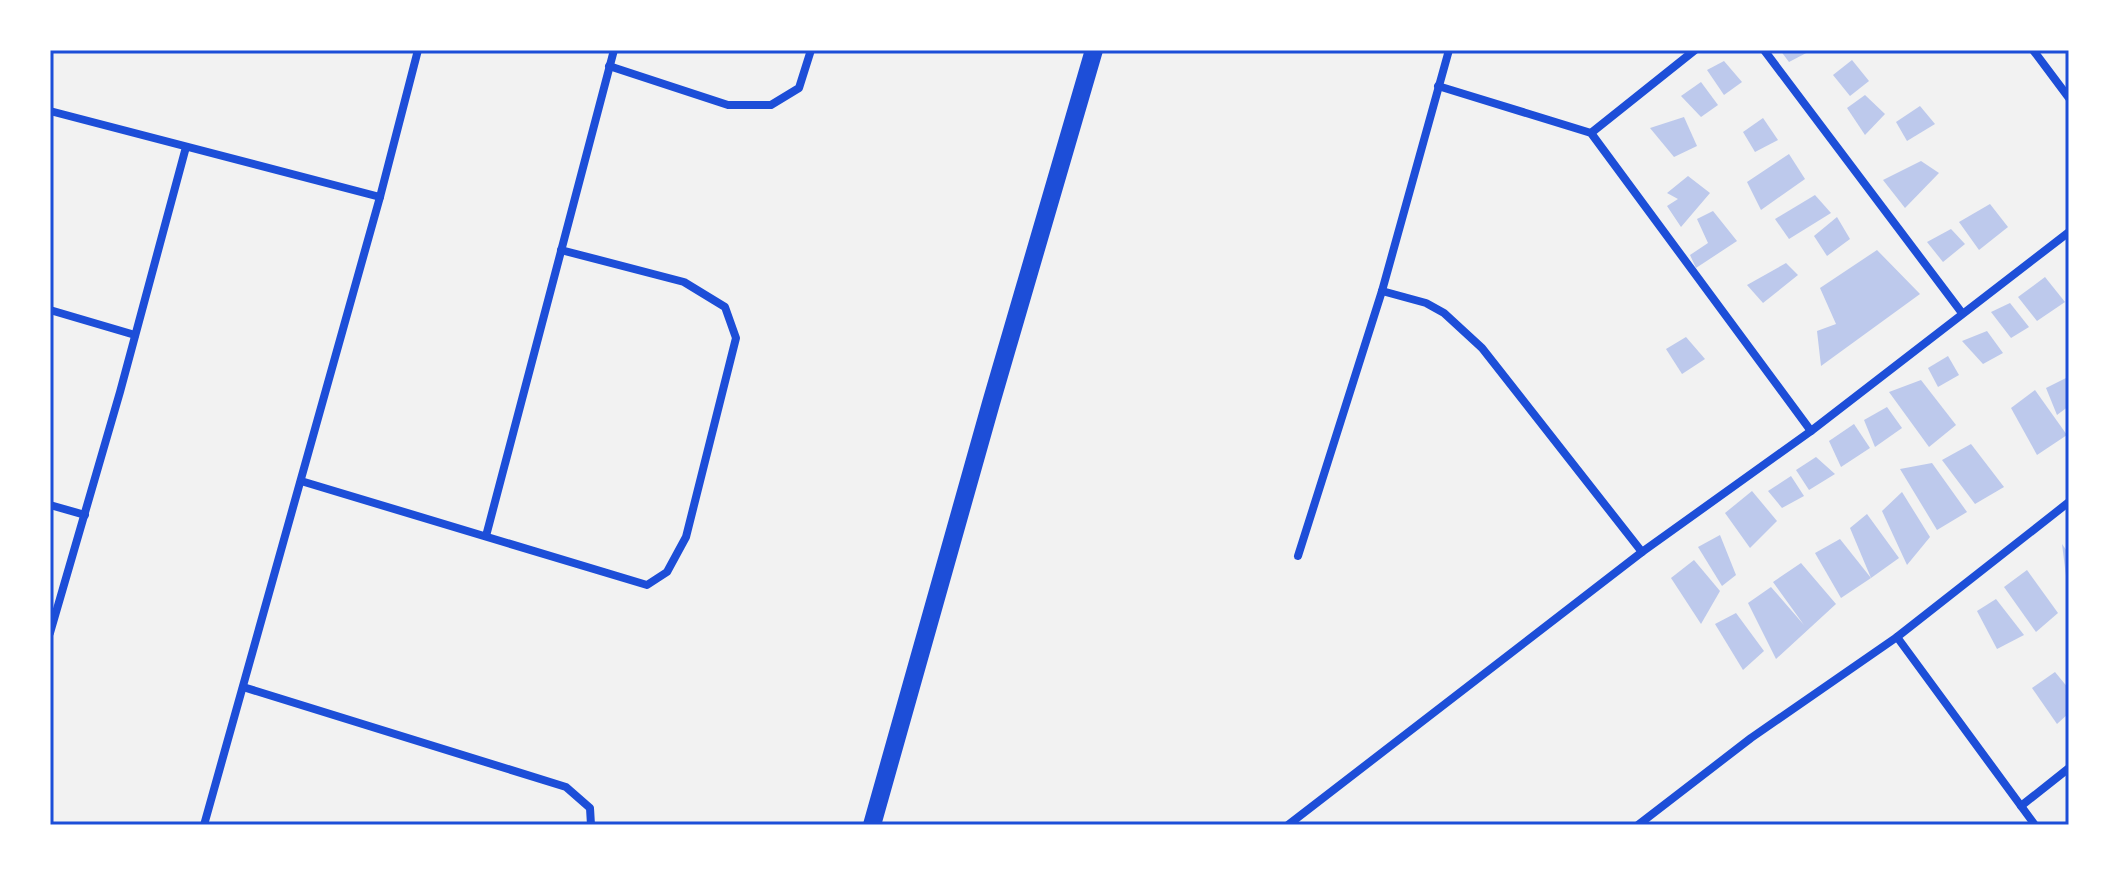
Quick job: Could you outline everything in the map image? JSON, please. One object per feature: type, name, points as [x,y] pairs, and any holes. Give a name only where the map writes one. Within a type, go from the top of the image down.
[{"type":"main road","points":[[872,825],[986,418],[1094,50]]},
{"type":"street","points":[[204,825],[380,197],[418,50]]},
{"type":"street","points":[[486,536],[614,50]]},
{"type":"street","points":[[609,66],[728,105],[771,105],[799,88],[811,50]]},
{"type":"street","points":[[1298,556],[1382,291],[1449,50]]},
{"type":"street","points":[[1591,133],[1695,50]]},
{"type":"street","points":[[1764,50],[1962,313]]},
{"type":"street","points":[[2033,50],[2069,98]]},
{"type":"street","points":[[1438,86],[1591,133],[1811,431]]},
{"type":"street","points":[[50,111],[380,197]]},
{"type":"street","points":[[50,633],[186,147]]},
{"type":"street","points":[[1288,825],[1642,552],[1811,431],[2069,232]]},
{"type":"street","points":[[301,481],[647,585],[667,572],[686,537],[736,338],[725,307],[684,282],[561,250]]},
{"type":"street","points":[[1382,291],[1426,303],[1444,313],[1482,348],[1642,552]]},
{"type":"street","points":[[50,310],[135,335]]},
{"type":"street","points":[[1638,825],[1751,738],[1897,637],[2069,502]]},
{"type":"street","points":[[50,505],[85,515]]},
{"type":"street","points":[[1897,637],[2035,825]]},
{"type":"street","points":[[243,687],[566,787],[590,808],[591,825]]},
{"type":"street","points":[[2021,806],[2069,768]]},
{"type":"building","points":[[1780,50],[1812,50],[1789,62]]},
{"type":"building","points":[[1852,60],[1869,81],[1850,96],[1833,75]]},
{"type":"building","points":[[1724,61],[1742,82],[1724,95],[1707,70]]},
{"type":"building","points":[[1701,82],[1718,105],[1701,117],[1681,96]]},
{"type":"building","points":[[1865,95],[1885,114],[1865,135],[1847,108]]},
{"type":"building","points":[[1920,106],[1935,124],[1907,141],[1896,122]]},
{"type":"building","points":[[1684,117],[1697,146],[1674,157],[1650,128]]},
{"type":"building","points":[[1763,118],[1778,140],[1755,152],[1743,132]]},
{"type":"building","points":[[1789,154],[1805,179],[1761,210],[1747,182]]},
{"type":"building","points":[[1921,161],[1939,173],[1905,208],[1883,180]]},
{"type":"building","points":[[1688,176],[1710,193],[1681,227],[1667,206],[1678,199],[1667,193]]},
{"type":"building","points":[[1815,195],[1831,213],[1789,239],[1775,219]]},
{"type":"building","points":[[1990,204],[2008,227],[1979,250],[1959,222]]},
{"type":"building","points":[[1713,211],[1737,241],[1696,268],[1690,255],[1708,243],[1697,219]]},
{"type":"building","points":[[1837,217],[1850,239],[1827,256],[1814,236]]},
{"type":"building","points":[[1951,229],[1965,244],[1943,262],[1927,242]]},
{"type":"building","points":[[1877,250],[1920,294],[1821,366],[1817,331],[1836,324],[1820,288]]},
{"type":"building","points":[[1786,263],[1798,275],[1763,303],[1747,285]]},
{"type":"building","points":[[2045,277],[2065,302],[2037,321],[2018,297]]},
{"type":"building","points":[[2010,303],[2029,327],[2011,338],[1991,312]]},
{"type":"building","points":[[1987,331],[2003,353],[1983,364],[1962,341]]},
{"type":"building","points":[[1686,337],[1705,359],[1682,374],[1666,349]]},
{"type":"building","points":[[1948,356],[1959,375],[1938,387],[1928,368]]},
{"type":"building","points":[[2068,377],[2069,406],[2057,415],[2046,388]]},
{"type":"building","points":[[1921,380],[1956,425],[1929,447],[1889,392]]},
{"type":"building","points":[[2035,390],[2067,435],[2037,455],[2011,408]]},
{"type":"building","points":[[1887,407],[1902,428],[1875,447],[1864,420]]},
{"type":"building","points":[[1854,424],[1870,448],[1841,467],[1829,441]]},
{"type":"building","points":[[1971,444],[2004,487],[1975,504],[1942,460]]},
{"type":"building","points":[[1816,457],[1835,474],[1809,490],[1796,470]]},
{"type":"building","points":[[1932,463],[1967,512],[1937,530],[1900,469]]},
{"type":"building","points":[[1791,476],[1804,496],[1782,508],[1768,491]]},
{"type":"building","points":[[1752,491],[1777,521],[1750,548],[1725,513]]},
{"type":"building","points":[[1902,492],[1930,537],[1907,565],[1882,511]]},
{"type":"building","points":[[1867,514],[1899,558],[1871,578],[1850,528]]},
{"type":"building","points":[[1720,535],[1736,575],[1722,586],[1698,547]]},
{"type":"building","points":[[1840,539],[1871,578],[1841,598],[1815,553]]},
{"type":"building","points":[[2062,544],[2069,554],[2069,584],[2067,584]]},
{"type":"building","points":[[1694,560],[1720,591],[1701,624],[1671,578]]},
{"type":"building","points":[[1801,563],[1836,604],[1776,659],[1748,603],[1771,587],[1804,625],[1773,582]]},
{"type":"building","points":[[2027,570],[2058,613],[2036,632],[2004,587]]},
{"type":"building","points":[[1996,599],[2024,635],[1997,649],[1977,611]]},
{"type":"building","points":[[1736,613],[1764,651],[1743,670],[1715,624]]},
{"type":"building","points":[[2055,672],[2069,689],[2069,713],[2057,724],[2032,688]]}]
